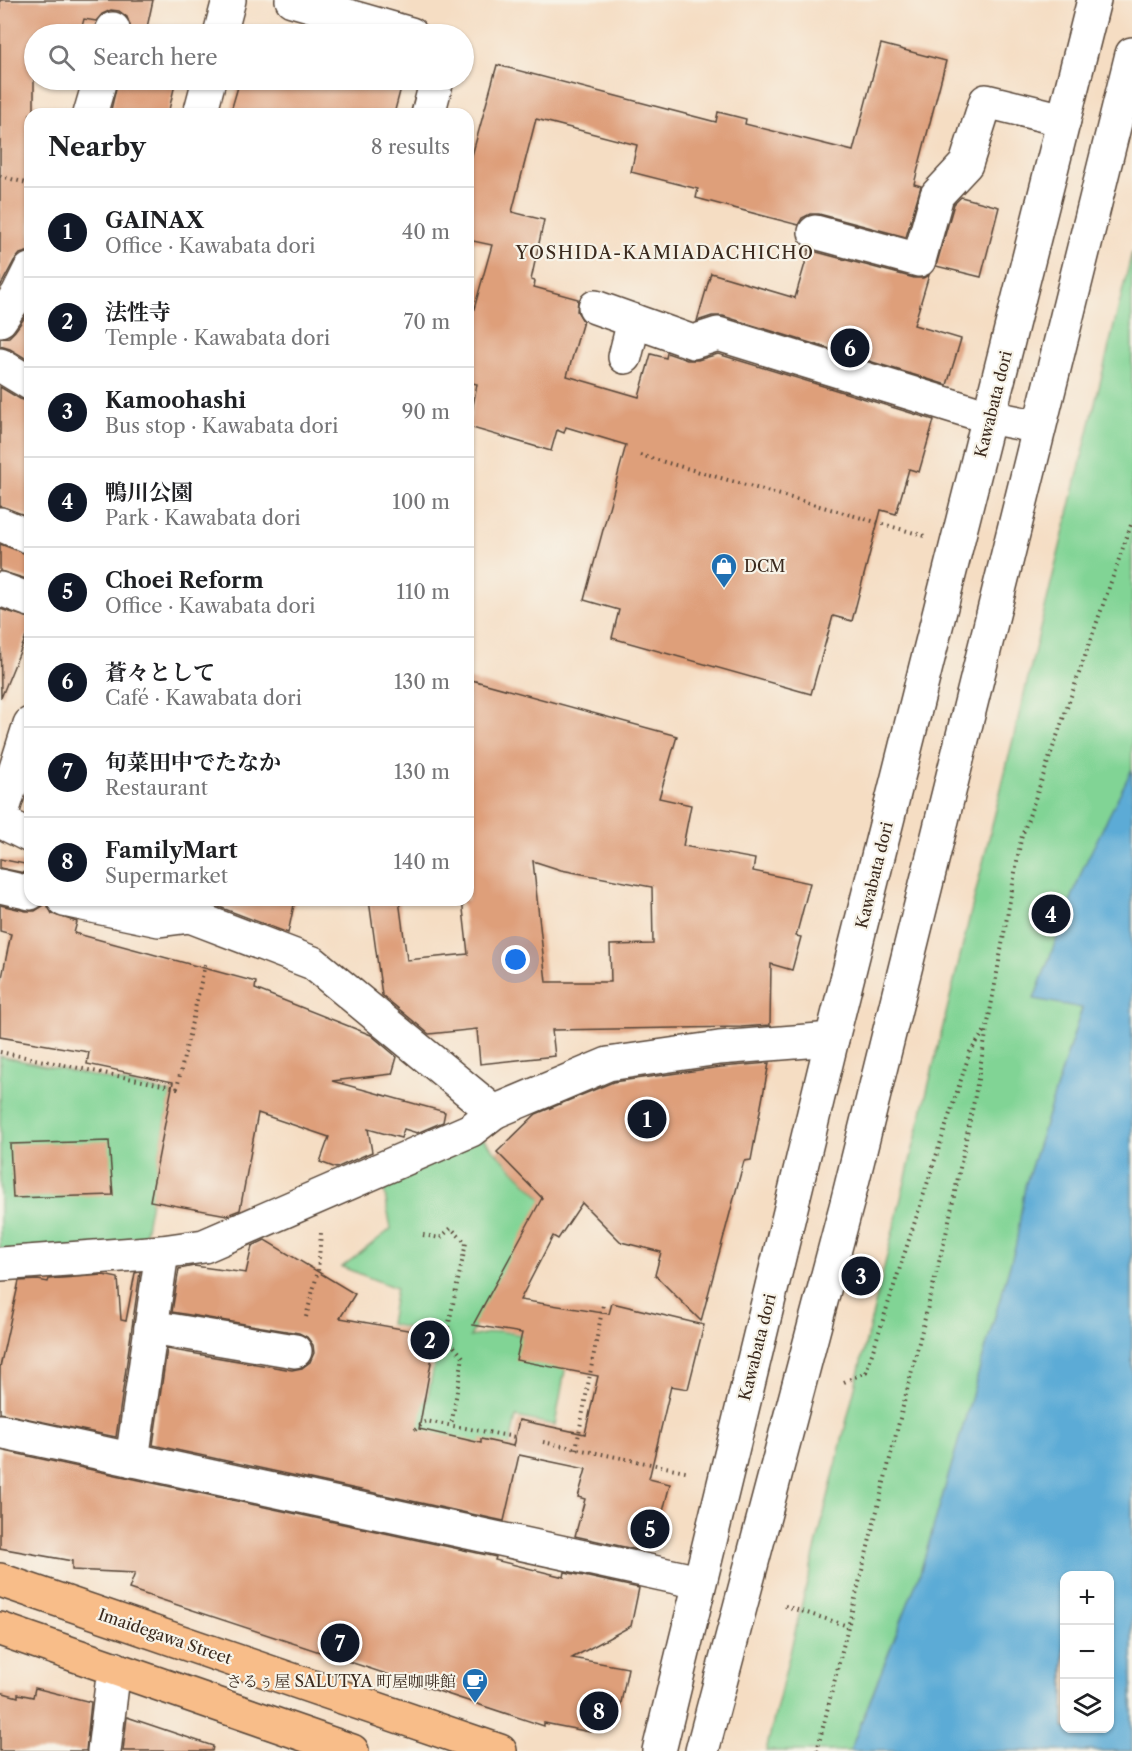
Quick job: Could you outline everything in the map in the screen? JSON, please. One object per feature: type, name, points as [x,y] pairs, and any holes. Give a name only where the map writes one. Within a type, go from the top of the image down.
[{"type":"main road","name":"Imaidegawa Street","points":[[0,1580],[500,1751]]},
{"type":"main road","points":[[0,1629],[352,1751]]},
{"type":"street","points":[[223,24],[229,0]]},
{"type":"street","points":[[292,0],[376,24]]},
{"type":"street","name":"Kawabata dori","points":[[659,1751],[832,1039],[1094,0]]},
{"type":"street","points":[[702,1751],[847,1203],[1132,54]]},
{"type":"street","points":[[92,108],[97,90]]},
{"type":"street","points":[[202,108],[206,90]]},
{"type":"street","points":[[430,108],[434,90]]},
{"type":"street","points":[[815,232],[919,260],[937,195],[966,164],[986,101],[1064,120]]},
{"type":"street","points":[[0,320],[24,282]]},
{"type":"street","points":[[595,307],[693,342],[718,334],[989,417],[1039,427]]},
{"type":"street","points":[[625,357],[634,321]]},
{"type":"street","points":[[0,365],[24,379]]},
{"type":"street","points":[[0,524],[24,534]]},
{"type":"street","points":[[0,589],[24,598]]},
{"type":"street","points":[[24,743],[0,820],[24,833]]},
{"type":"street","points":[[0,886],[24,892]]},
{"type":"street","points":[[92,906],[159,920],[212,914]]},
{"type":"street","points":[[182,906],[212,914],[313,963],[494,1112]]},
{"type":"street","points":[[0,1264],[162,1252],[204,1246],[471,1130],[494,1112],[608,1064],[719,1048],[832,1039]]},
{"type":"street","points":[[132,1460],[162,1252]]},
{"type":"street","points":[[151,1327],[295,1351]]},
{"type":"street","points":[[0,1431],[699,1582]]},
{"type":"street","points":[[104,1751],[114,1668]]},
{"type":"path","points":[[0,176],[24,182]]},
{"type":"path","points":[[640,455],[957,545]]},
{"type":"path","points":[[817,1751],[947,1230],[974,1101],[1022,839],[1132,522]]},
{"type":"path","points":[[0,1052],[177,1088],[207,956],[212,914]]},
{"type":"path","points":[[844,1382],[866,1372],[970,1052],[987,1027]]},
{"type":"path","points":[[295,1351],[318,1271],[322,1227],[316,1197]]},
{"type":"path","points":[[423,1235],[440,1238],[451,1228],[466,1243],[446,1337],[464,1357],[451,1426]]},
{"type":"path","points":[[576,1449],[603,1305]]},
{"type":"path","points":[[415,1430],[426,1421],[515,1437]]},
{"type":"path","points":[[543,1442],[690,1472]]},
{"type":"path","points":[[785,1606],[848,1626]]},
{"type":"green space","points":[[1132,252],[1132,1751],[766,1751]]},
{"type":"green space","points":[[0,1056],[171,1093],[142,1250],[0,1261]]},
{"type":"green space","points":[[480,1136],[542,1199],[470,1337],[499,1331],[570,1343],[555,1425],[516,1417],[508,1453],[387,1434],[416,1400],[427,1401],[436,1355],[425,1352],[429,1333],[390,1324],[396,1288],[342,1267],[391,1229],[383,1183]]},
{"type":"water","points":[[1132,769],[1132,1751],[850,1751],[920,1573],[1016,1244],[1025,1186],[1082,1008],[1034,999],[1083,868]]},
{"type":"building","points":[[0,0],[153,0],[148,24],[129,24],[127,17],[119,11],[111,10],[102,14],[96,21],[84,19],[83,24],[24,24],[24,90],[34,90],[34,108],[24,108],[24,253],[14,261],[0,287]]},
{"type":"building","points":[[881,44],[946,61],[914,184],[921,186],[906,237],[819,214],[810,214],[802,218],[798,225],[696,198],[698,189],[631,172],[637,145],[536,119],[512,212],[544,220],[531,280],[535,281],[534,287],[578,299],[577,311],[583,321],[567,376],[639,397],[651,354],[666,358],[667,353],[687,360],[698,360],[718,354],[934,420],[919,472],[909,469],[896,514],[881,510],[852,621],[833,616],[811,694],[612,638],[619,610],[584,600],[626,445],[566,427],[564,433],[557,430],[551,451],[474,428],[474,400],[477,384],[474,383],[474,309],[492,245],[474,241],[474,148],[497,65],[716,122],[718,112],[746,119],[745,124],[853,151]]},
{"type":"building","points":[[116,90],[174,90],[169,108],[111,108]]},
{"type":"building","points":[[237,90],[400,90],[396,108],[232,108]]},
{"type":"building","points":[[961,197],[999,207],[981,277],[936,266],[954,204]]},
{"type":"building","points":[[809,250],[914,278],[929,275],[914,325],[961,339],[947,385],[723,316],[712,316],[697,321],[711,273],[795,298]]},
{"type":"building","points":[[24,318],[24,357],[0,346],[0,338],[9,337]]},
{"type":"building","points":[[0,387],[24,400],[24,515],[0,506]]},
{"type":"building","points":[[0,544],[24,553],[24,578],[0,571]]},
{"type":"building","points":[[0,609],[24,616],[24,642],[1,698]]},
{"type":"building","points":[[474,681],[677,736],[659,798],[691,805],[683,846],[755,859],[753,871],[810,883],[796,936],[801,937],[792,970],[771,964],[770,1025],[552,1030],[555,1056],[480,1064],[477,1029],[429,1034],[382,995],[370,906],[400,906],[407,960],[468,954],[463,906],[474,906]],"holes":[[[533,861],[561,870],[652,887],[653,944],[610,945],[611,982],[546,982]]]},
{"type":"building","points":[[0,859],[24,864],[24,873],[0,868]]},
{"type":"building","points":[[0,905],[35,911],[48,906],[52,914],[77,922],[74,933],[256,982],[255,989],[371,1035],[397,1057],[392,1074],[332,1081],[445,1112],[443,1122],[417,1133],[404,1129],[401,1138],[368,1129],[372,1152],[336,1168],[320,1162],[329,1137],[258,1113],[240,1210],[227,1215],[150,1201],[173,1082],[87,1064],[89,1052],[0,1037],[0,987],[11,934],[0,931]]},
{"type":"building","points":[[217,906],[294,906],[288,933]]},
{"type":"building","points":[[769,1063],[751,1160],[744,1161],[701,1321],[655,1275],[661,1252],[621,1242],[582,1203],[558,1239],[553,1236],[520,1300],[609,1314],[612,1303],[704,1325],[688,1389],[671,1386],[649,1479],[670,1484],[655,1543],[649,1542],[647,1552],[575,1536],[585,1499],[578,1497],[586,1469],[519,1455],[504,1521],[153,1445],[167,1349],[292,1370],[302,1368],[310,1362],[314,1353],[313,1345],[307,1337],[299,1333],[172,1312],[179,1269],[194,1266],[246,1273],[252,1246],[265,1240],[355,1294],[340,1318],[436,1335],[419,1429],[481,1443],[481,1439],[513,1446],[519,1420],[585,1434],[598,1376],[516,1360],[522,1333],[473,1325],[542,1198],[497,1152],[536,1114],[613,1082],[721,1067]]},
{"type":"building","points":[[109,1141],[113,1195],[13,1198],[10,1144]]},
{"type":"building","points":[[140,1272],[116,1437],[0,1413],[0,1367],[19,1281],[48,1282],[49,1279],[103,1275],[118,1278],[121,1320],[126,1321],[135,1273]]},
{"type":"building","points":[[0,1450],[496,1557],[495,1560],[564,1577],[565,1572],[639,1588],[631,1626],[572,1658],[628,1668],[619,1713],[590,1732],[544,1723],[544,1726],[129,1589],[135,1573],[72,1570],[72,1561],[0,1548]]},
{"type":"building","points":[[35,1688],[91,1702],[86,1751],[0,1751],[0,1692],[18,1697],[18,1694],[33,1697]]},
{"type":"building","points":[[127,1717],[213,1746],[212,1751],[123,1751]]},
{"type":"place","name":"蒼々として","points":[[850,348]]},
{"type":"place","name":"DCM","points":[[724,589]]},
{"type":"place","name":"鴨川公園","points":[[1051,914]]},
{"type":"place","name":"GAINAX","points":[[647,1119]]},
{"type":"place","name":"Kamoohashi","points":[[861,1276]]},
{"type":"place","name":"法性寺","points":[[430,1340]]},
{"type":"place","name":"Choei Reform","points":[[650,1529]]},
{"type":"place","name":"旬菜田中でたなか","points":[[340,1643]]},
{"type":"place","name":"さるぅ屋 SALUTYA 町屋咖啡館","points":[[475,1704]]},
{"type":"place","name":"FamilyMart","points":[[599,1711]]},
{"type":"district","name":"YOSHIDA-KAMIADACHICHO","points":[[665,253]]}]
